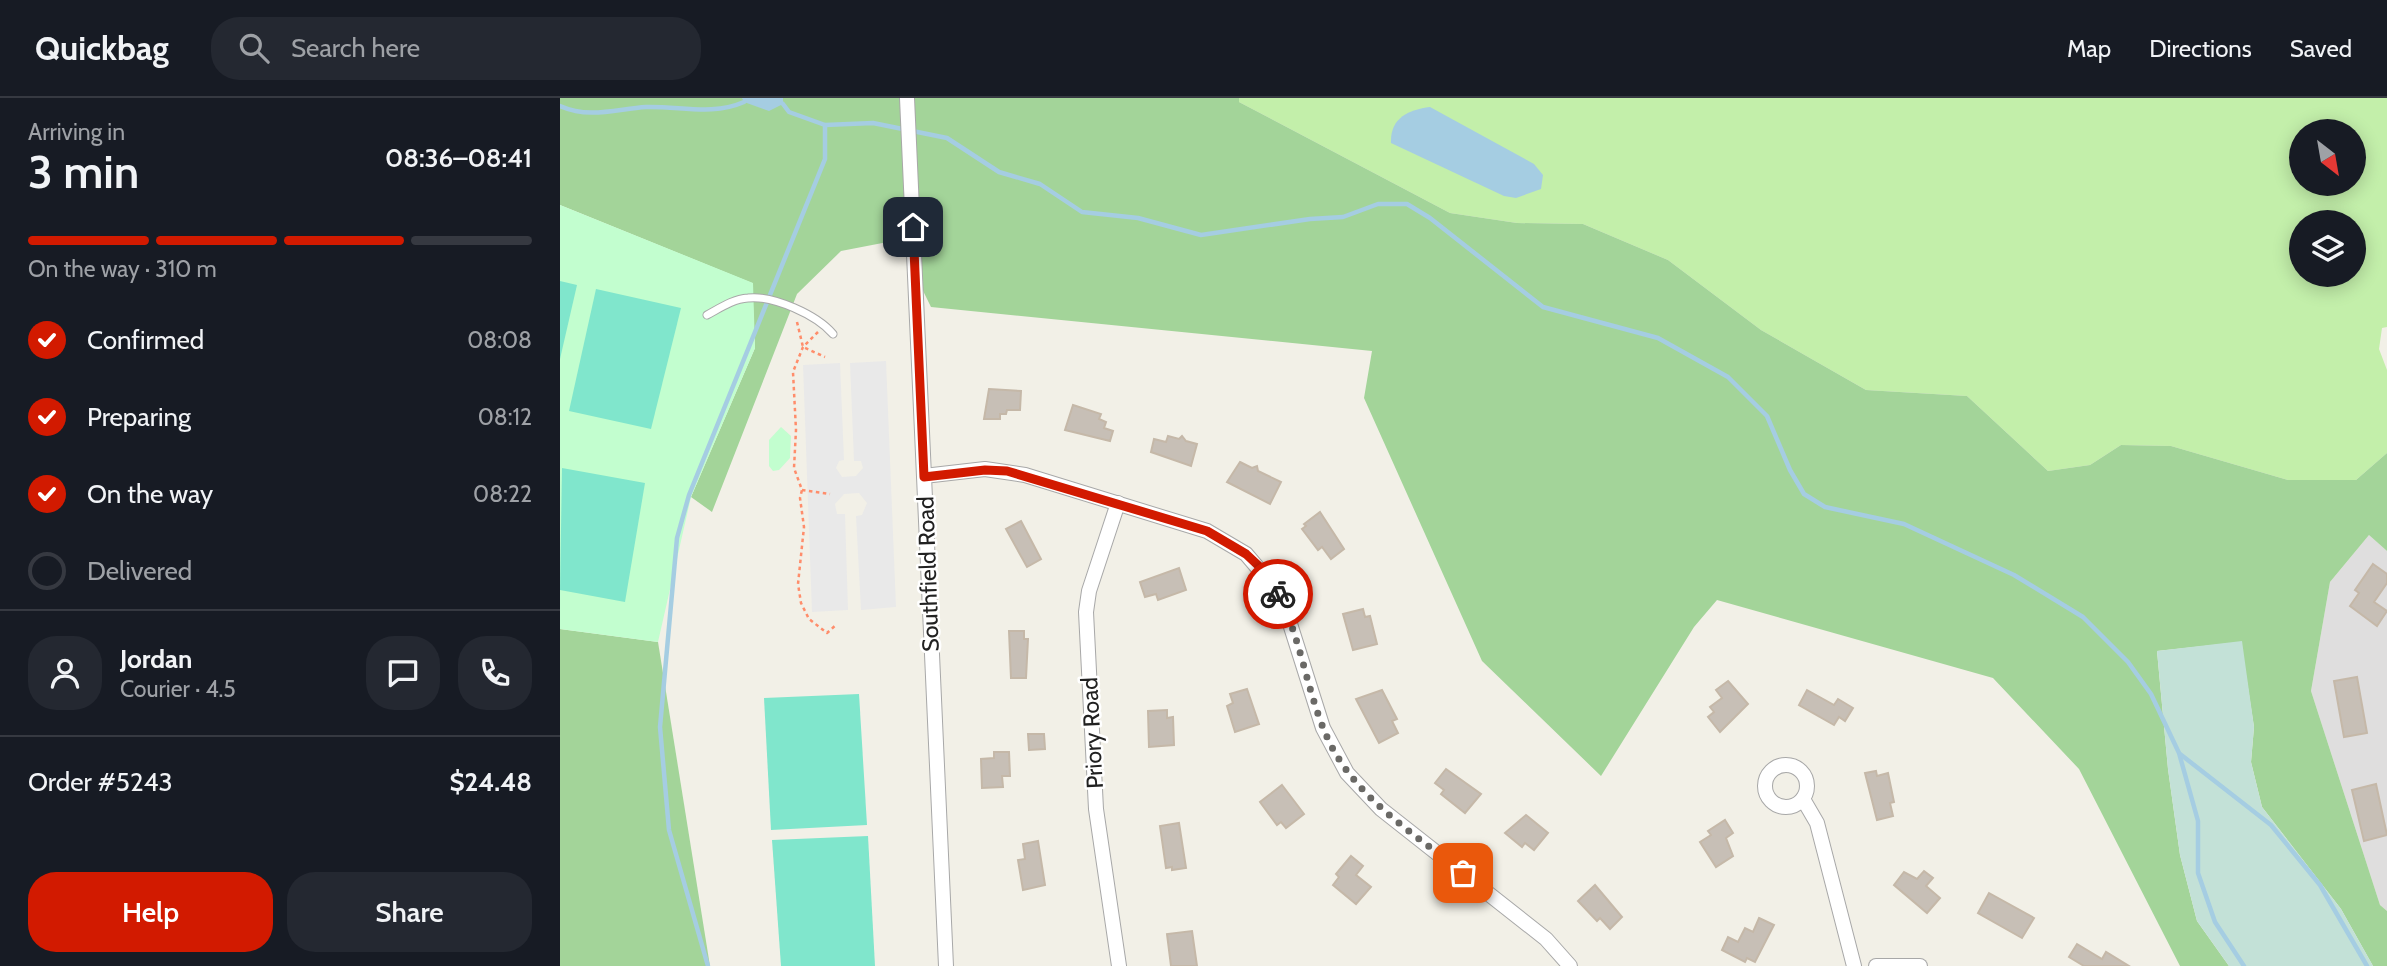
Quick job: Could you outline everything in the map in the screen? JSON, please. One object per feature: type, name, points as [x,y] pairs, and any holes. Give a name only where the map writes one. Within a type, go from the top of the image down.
[{"type":"street","name":"Southfield Road","points":[[908,98],[946,966]]},
{"type":"street","points":[[924,477],[985,470],[1007,471],[1207,531],[1236,547],[1262,569],[1285,608],[1323,728],[1347,773],[1381,809],[1546,939],[1570,966]]},
{"type":"street","name":"Priory Road","points":[[1118,503],[1089,592],[1086,612],[1096,810],[1119,966]]},
{"type":"street","points":[[1803,799],[1817,823],[1854,966]]},
{"type":"street","points":[[1876,966],[1920,966]]},
{"type":"lane","points":[[707,315],[730,302],[750,297],[789,307],[826,325],[833,334]]},
{"type":"path","points":[[789,307],[803,347],[825,358]]},
{"type":"path","points":[[826,325],[803,347],[793,372],[796,430],[794,468],[802,490],[804,527],[798,584],[801,603],[809,619],[827,633],[837,624]]},
{"type":"path","points":[[802,490],[830,494]]},
{"type":"shaded area","points":[[742,98],[783,98],[783,104],[769,111],[744,102]]},
{"type":"shaded area","points":[[1430,107],[1534,164],[1543,175],[1541,189],[1516,198],[1504,196],[1391,143],[1391,134],[1397,121],[1414,110]]},
{"type":"shaded area","points":[[886,361],[896,607],[861,610],[856,516],[862,515],[867,503],[859,493],[844,494],[835,504],[837,514],[845,514],[848,610],[812,612],[803,365],[840,363],[844,460],[839,461],[836,468],[842,477],[856,476],[863,468],[861,461],[854,461],[850,363]]},
{"type":"shaded area","points":[[2369,535],[2387,551],[2387,911],[2380,905],[2311,691],[2330,582]]},
{"type":"shaded area","points":[[2242,641],[2254,727],[2251,762],[2262,807],[2341,909],[2373,966],[2229,966],[2197,921],[2180,855],[2168,769],[2157,651]]},
{"type":"green space","points":[[560,98],[1239,98],[1239,102],[1450,213],[1517,223],[1583,224],[1668,260],[1761,330],[1866,390],[1967,396],[2048,471],[2090,465],[2121,445],[2171,446],[2288,480],[2356,480],[2387,453],[2387,551],[2369,535],[2330,582],[2311,691],[2380,905],[2387,911],[2387,966],[2373,966],[2341,909],[2262,807],[2251,762],[2254,727],[2241,642],[2157,651],[2168,769],[2180,855],[2197,921],[2229,966],[2180,966],[2079,769],[1993,678],[1717,600],[1694,627],[1601,776],[1482,661],[1364,398],[1372,351],[931,307],[898,240],[841,251],[797,294],[712,512],[691,497],[755,348],[752,283],[560,205]]},
{"type":"green space","points":[[1239,98],[2387,98],[2387,327],[2382,328],[2379,349],[2387,370],[2387,453],[2356,480],[2288,480],[2171,446],[2121,445],[2090,465],[2048,471],[1967,396],[1866,390],[1761,330],[1668,260],[1583,224],[1517,223],[1450,213],[1239,102]]},
{"type":"green space","points":[[560,205],[753,283],[755,348],[691,497],[658,642],[560,629]]},
{"type":"green space","points":[[560,281],[577,285],[560,359]]},
{"type":"green space","points":[[596,289],[681,308],[651,429],[569,411]]},
{"type":"green space","points":[[781,427],[791,436],[790,458],[779,470],[773,471],[769,466],[769,440]]},
{"type":"green space","points":[[562,468],[645,483],[625,602],[560,590]]},
{"type":"green space","points":[[560,629],[658,642],[710,966],[560,966]]},
{"type":"green space","points":[[859,694],[867,825],[771,830],[764,698]]},
{"type":"green space","points":[[868,836],[875,966],[781,966],[772,840]]},
{"type":"building","points":[[989,389],[1021,391],[1020,410],[1007,410],[1006,414],[1000,414],[1000,419],[984,419]]},
{"type":"building","points":[[1073,405],[1101,414],[1099,419],[1106,422],[1104,428],[1113,431],[1110,441],[1065,430]]},
{"type":"building","points":[[1168,436],[1179,439],[1182,436],[1186,441],[1197,444],[1191,466],[1151,452],[1154,439],[1166,442]]},
{"type":"building","points":[[1240,462],[1252,468],[1257,466],[1258,471],[1281,482],[1270,504],[1227,482]]},
{"type":"building","points":[[1320,512],[1344,549],[1331,559],[1322,547],[1318,550],[1302,529],[1306,526],[1304,524]]},
{"type":"building","points":[[1021,521],[1041,559],[1027,567],[1006,529]]},
{"type":"building","points":[[2373,564],[2387,574],[2387,583],[2374,602],[2387,611],[2377,626],[2350,606],[2359,593],[2355,590]]},
{"type":"building","points":[[1179,568],[1186,590],[1158,600],[1156,594],[1145,597],[1140,582]]},
{"type":"building","points":[[1363,609],[1365,617],[1370,616],[1377,644],[1353,650],[1343,614]]},
{"type":"building","points":[[1009,631],[1024,631],[1024,639],[1028,639],[1026,678],[1011,678]]},
{"type":"building","points":[[2357,677],[2367,733],[2344,737],[2334,681]]},
{"type":"building","points":[[1728,681],[1748,704],[1720,732],[1708,717],[1714,712],[1710,707],[1722,698],[1716,690]]},
{"type":"building","points":[[1247,689],[1259,724],[1235,732],[1227,706],[1233,703],[1230,694]]},
{"type":"building","points":[[1382,690],[1397,719],[1392,721],[1398,733],[1379,743],[1356,699]]},
{"type":"building","points":[[1807,690],[1834,705],[1838,699],[1853,708],[1845,721],[1839,717],[1834,725],[1799,705]]},
{"type":"building","points":[[1167,710],[1167,718],[1173,717],[1174,745],[1149,747],[1148,711]]},
{"type":"building","points":[[1028,734],[1044,734],[1045,749],[1029,750]]},
{"type":"building","points":[[994,752],[1009,752],[1010,776],[1002,776],[1003,787],[982,788],[981,759],[994,758]]},
{"type":"building","points":[[1446,769],[1481,794],[1465,813],[1441,794],[1444,790],[1435,783]]},
{"type":"building","points":[[1876,771],[1877,776],[1888,773],[1894,802],[1890,803],[1893,816],[1877,820],[1865,773]]},
{"type":"building","points":[[2376,784],[2387,835],[2364,841],[2352,790]]},
{"type":"building","points":[[1282,785],[1304,814],[1286,828],[1281,822],[1277,825],[1260,802]]},
{"type":"building","points":[[1526,815],[1548,833],[1534,850],[1525,843],[1522,847],[1505,833]]},
{"type":"building","points":[[1725,820],[1733,833],[1726,838],[1733,856],[1716,867],[1700,842],[1711,835],[1708,831]]},
{"type":"building","points":[[1179,823],[1186,868],[1172,870],[1172,867],[1166,868],[1160,826]]},
{"type":"building","points":[[1038,841],[1045,885],[1023,890],[1018,860],[1025,859],[1023,844]]},
{"type":"building","points":[[1351,856],[1363,866],[1356,875],[1371,887],[1356,904],[1333,885],[1339,877],[1336,874]]},
{"type":"building","points":[[1924,871],[1933,878],[1926,886],[1940,898],[1927,913],[1894,885],[1904,872],[1917,879]]},
{"type":"building","points":[[1595,885],[1622,917],[1610,929],[1600,918],[1597,921],[1578,901]]},
{"type":"building","points":[[1989,893],[2034,918],[2022,938],[1978,913]]},
{"type":"building","points":[[1759,918],[1774,925],[1755,962],[1747,958],[1745,962],[1722,950],[1728,937],[1738,942],[1745,928],[1753,932]]},
{"type":"building","points":[[1192,931],[1197,966],[1171,966],[1167,934]]},
{"type":"building","points":[[2077,944],[2102,959],[2106,952],[2129,966],[2084,966],[2069,957]]},
{"type":"waterway","points":[[560,106],[592,113],[646,107],[720,109],[744,102]]},
{"type":"waterway","points":[[783,104],[789,112],[825,125],[873,123],[947,138],[999,172],[1040,184],[1082,212],[1138,218],[1201,235],[1310,219],[1343,217],[1378,204],[1407,204],[1430,218],[1543,307],[1658,338],[1728,377],[1767,416],[1790,470],[1804,494],[1825,507],[1904,524],[2014,575],[2083,617],[2128,662],[2151,694],[2179,753],[2198,821],[2198,873],[2215,922],[2244,966]]},
{"type":"waterway","points":[[708,966],[669,830],[660,727],[677,538],[689,495],[825,159],[825,125]]},
{"type":"waterway","points":[[2180,754],[2271,825],[2320,885],[2367,966]]},
{"type":"way so far","points":[[1278,594],[1285,608],[1323,728],[1347,773],[1381,809],[1463,873]]},
{"type":"route","points":[[913,227],[924,477],[985,470],[1007,471],[1207,531],[1227,540],[1246,554],[1262,569],[1278,594]]}]
